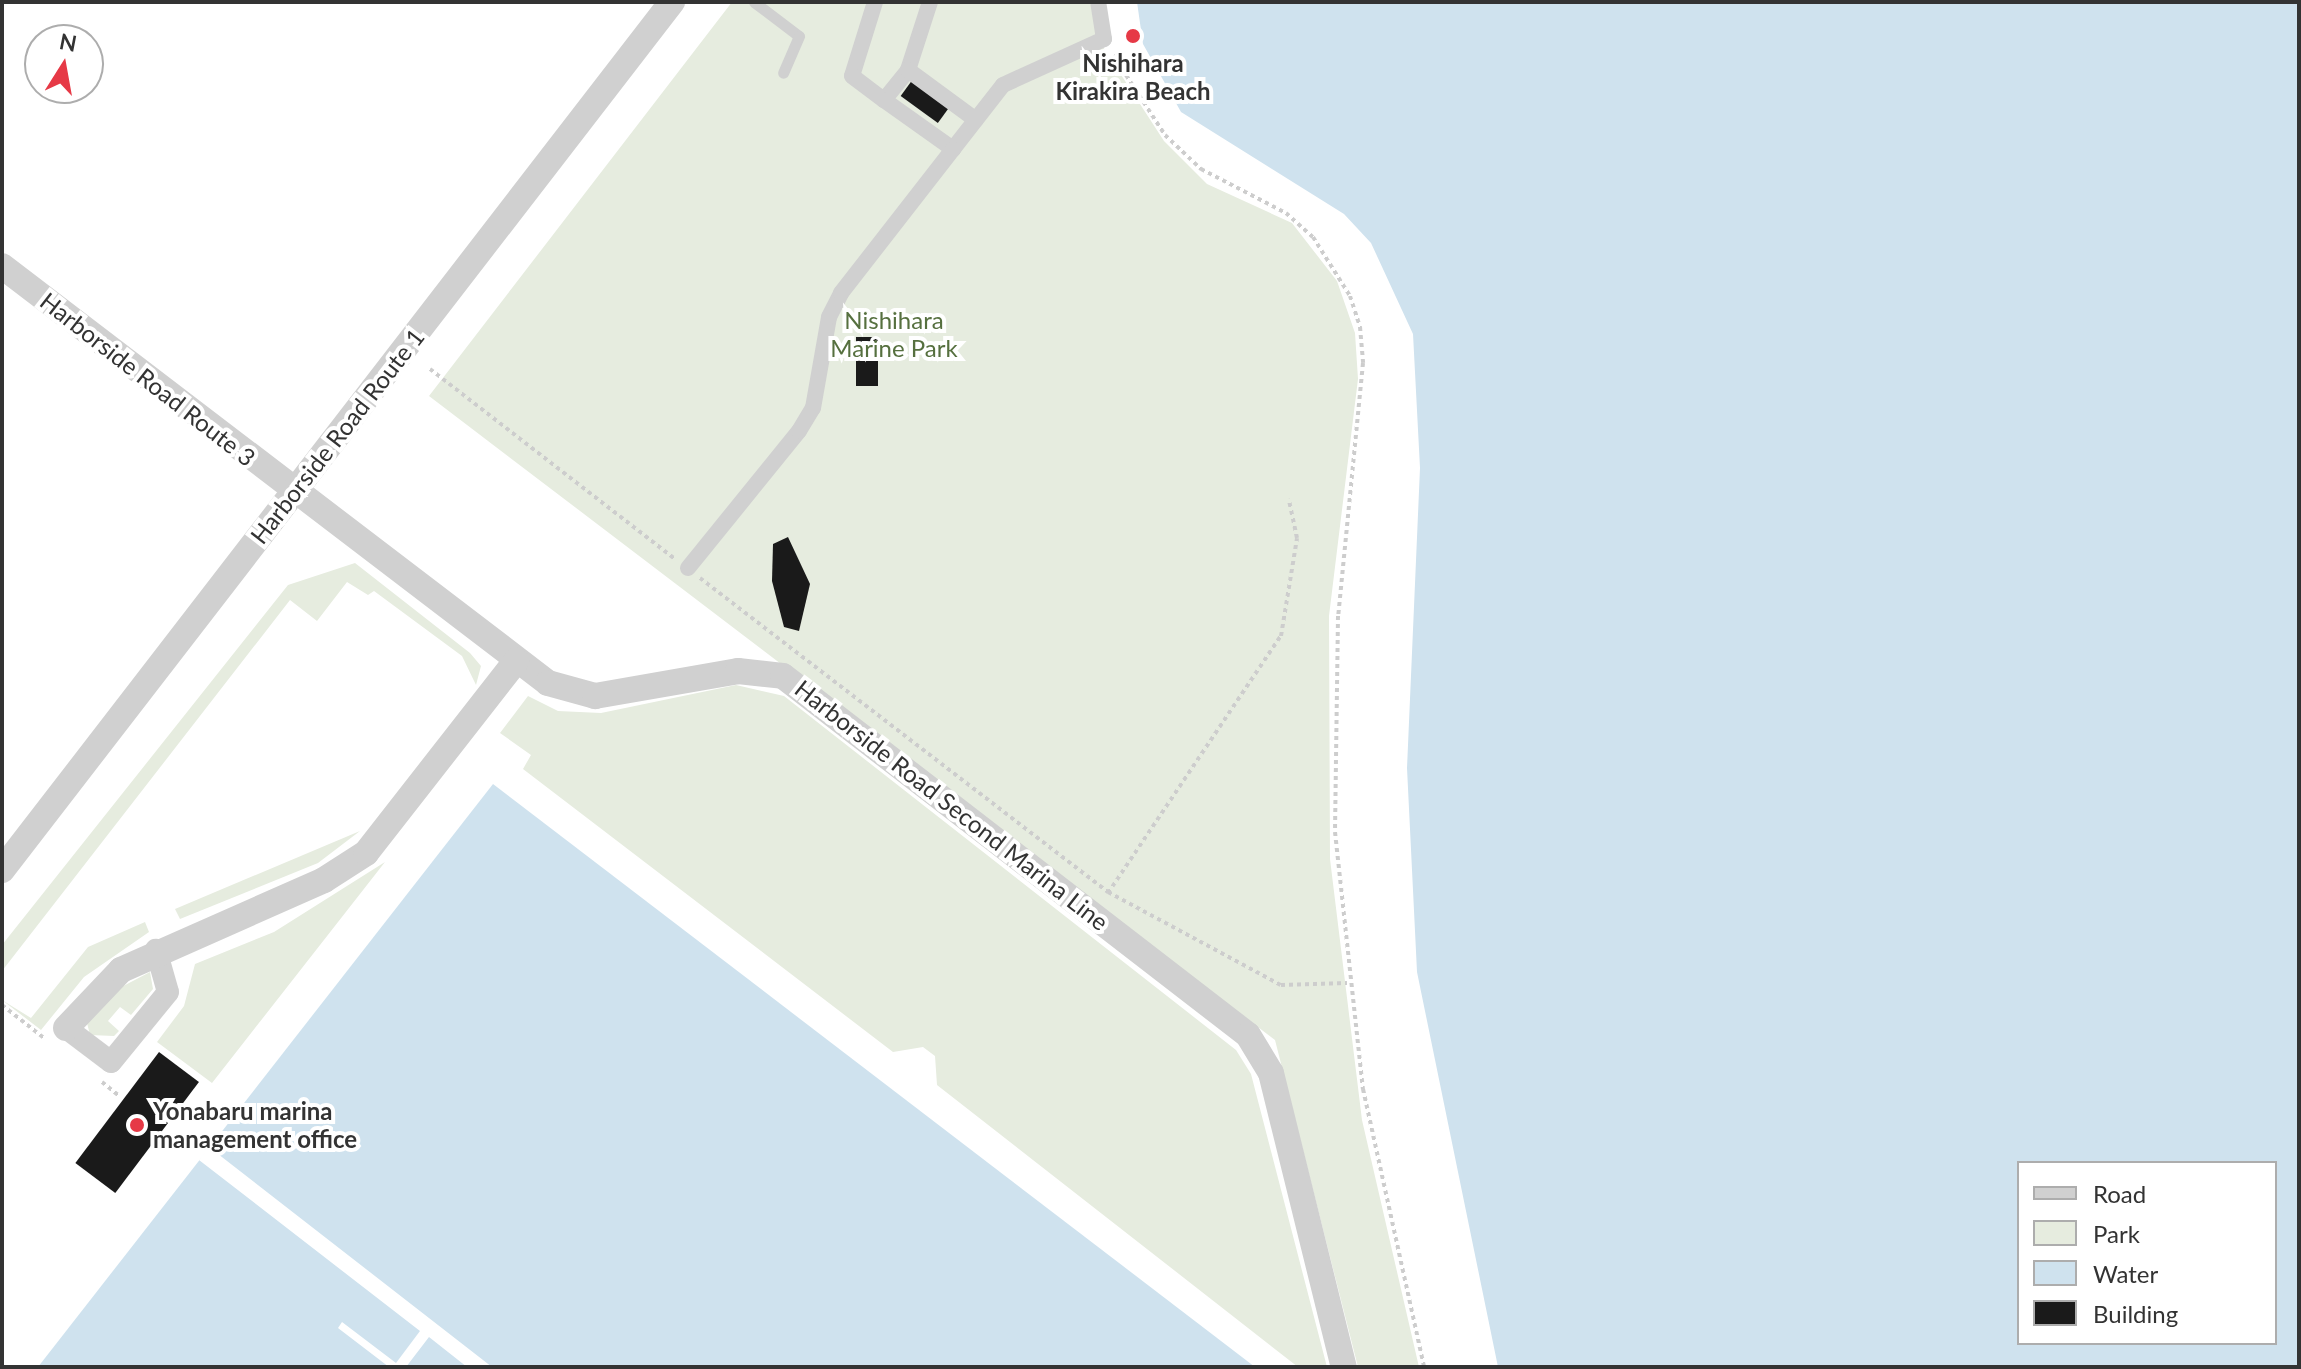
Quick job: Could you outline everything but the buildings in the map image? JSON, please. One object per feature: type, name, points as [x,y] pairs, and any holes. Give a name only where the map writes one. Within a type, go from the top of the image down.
[{"type":"street","name":"Harborside Road Route 1","points":[[2,870],[672,2]]},
{"type":"street","points":[[875,2],[852,76],[953,149]]},
{"type":"street","points":[[884,100],[908,70],[930,2]]},
{"type":"street","points":[[688,568],[799,431],[813,408],[829,317],[841,293],[1003,85],[1104,39],[1098,2]]},
{"type":"street","points":[[908,70],[976,120]]},
{"type":"street","name":"Harborside Road Route 3","points":[[2,266],[295,491]]},
{"type":"street","name":"Harborside Road Second Marina Line","points":[[295,491],[548,683],[595,696],[738,671],[783,676],[1093,914],[1260,1050],[1344,1367]]},
{"type":"street","points":[[156,950],[168,992],[111,1062],[66,1028],[104,983],[156,950],[324,880],[366,853],[516,661]]},
{"type":"lane","points":[[754,2],[799,36],[783,73]]},
{"type":"path","points":[[1104,39],[1165,135],[1201,169],[1286,213],[1313,237],[1350,296],[1360,327],[1363,363],[1344,525],[1334,724],[1347,983],[1387,1216],[1424,1367]]},
{"type":"path","points":[[430,369],[1108,892],[1281,985],[1347,983]]},
{"type":"path","points":[[1093,914],[1281,636],[1297,538],[1289,499]]},
{"type":"green space","name":"Nishihara Marine Park","points":[[732,2],[1090,2],[1103,47],[1164,141],[1207,184],[1292,223],[1337,281],[1355,333],[1358,379],[1329,616],[1330,859],[1362,1120],[1419,1367],[1358,1367],[1275,1040],[429,396]]},
{"type":"green space","points":[[355,563],[470,653],[481,666],[476,685],[462,656],[374,591],[368,595],[347,582],[317,621],[290,600],[2,971],[2,945],[288,585]]},
{"type":"green space","points":[[736,685],[784,696],[1236,1050],[1251,1074],[1327,1367],[1298,1367],[937,1085],[935,1056],[923,1047],[893,1052],[523,769],[531,755],[500,733],[528,696],[558,711],[601,713]]},
{"type":"green space","points":[[360,831],[318,863],[180,919],[175,909]]},
{"type":"green space","points":[[385,862],[212,1083],[157,1042],[184,1006],[195,964],[274,932]]},
{"type":"green space","points":[[145,922],[149,932],[84,977],[41,1030],[2,1000],[31,1018],[88,947]]},
{"type":"green space","points":[[150,972],[153,989],[131,1015],[120,1007],[108,1021],[119,1031],[114,1036],[90,1035],[87,1023],[110,993]]},
{"type":"water","points":[[1137,2],[2299,2],[2299,1367],[1498,1367],[1417,972],[1407,768],[1420,468],[1413,334],[1371,243],[1344,214],[1181,112],[1143,44]]},
{"type":"water","points":[[493,784],[1255,1367],[38,1367]]},
{"type":"pier","points":[[209,1147],[492,1367],[467,1367],[429,1337],[406,1367],[389,1367],[338,1328],[342,1322],[396,1363],[420,1331],[199,1160]]},
{"type":"place","name":"Nishihara Kirakira Beach","points":[[1133,36]]},
{"type":"place","name":"Yonabaru marina management office","points":[[137,1125]]}]
